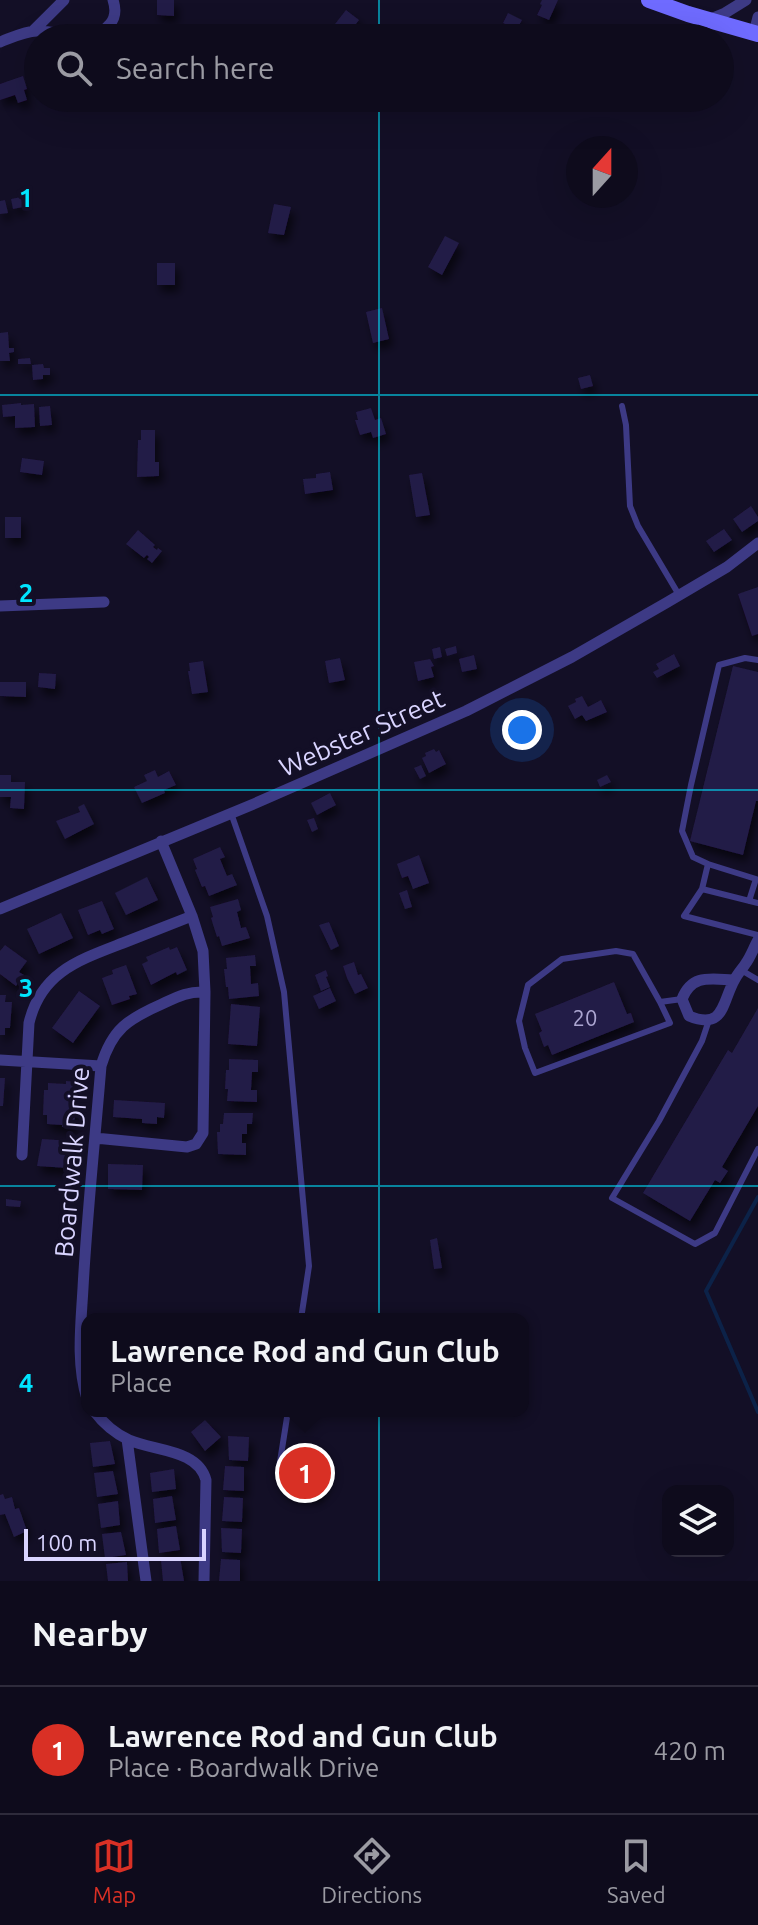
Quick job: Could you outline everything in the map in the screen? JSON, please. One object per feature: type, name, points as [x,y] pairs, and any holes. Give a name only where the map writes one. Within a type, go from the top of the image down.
[{"type":"main road","points":[[649,0],[708,20],[732,24]]},
{"type":"main road","points":[[734,24],[757,28]]},
{"type":"street","points":[[40,24],[64,0]]},
{"type":"street","points":[[110,24],[115,14],[113,0]]},
{"type":"street","points":[[708,20],[746,0]]},
{"type":"street","points":[[0,42],[24,34]]},
{"type":"street","name":"Webster Street","points":[[0,909],[466,711],[572,657],[727,567],[758,543]]},
{"type":"street","points":[[0,606],[104,602]]},
{"type":"street","points":[[95,1138],[187,1147],[200,1140],[204,1129],[203,951],[161,841]]},
{"type":"street","points":[[22,1155],[29,1023],[42,992],[63,970],[81,959],[192,916]]},
{"type":"street","points":[[733,980],[692,983],[686,988],[682,999],[689,1016],[709,1020],[716,1016],[724,1006],[733,980],[757,942]]},
{"type":"street","name":"Boardwalk Drive","points":[[82,1313],[101,1066],[106,1048],[122,1026],[134,1017],[184,994],[205,992]]},
{"type":"street","points":[[0,1060],[101,1066]]},
{"type":"street","points":[[100,1417],[127,1439],[187,1457],[204,1471],[204,1581]]},
{"type":"street","points":[[127,1439],[146,1581]]},
{"type":"lane","points":[[622,406],[626,425],[630,506],[638,526],[679,595]]},
{"type":"lane","points":[[749,901],[756,879],[693,857],[682,831],[719,665],[745,658],[758,660]]},
{"type":"lane","points":[[231,813],[267,916],[284,992],[309,1266],[302,1313]]},
{"type":"lane","points":[[708,864],[702,889],[684,916],[757,942]]},
{"type":"lane","points":[[702,889],[758,903]]},
{"type":"lane","points":[[616,951],[633,954],[660,1002],[670,1023],[535,1073],[519,1021],[528,985],[562,959],[616,951]]},
{"type":"lane","points":[[741,970],[758,980]]},
{"type":"lane","points":[[660,1002],[682,999]]},
{"type":"lane","points":[[709,1020],[702,1041],[659,1121],[612,1198],[695,1244],[715,1233],[758,1149]]},
{"type":"lane","points":[[279,1468],[287,1417]]},
{"type":"building","points":[[157,0],[174,0],[174,16],[157,15]]},
{"type":"building","points":[[542,0],[558,0],[549,20],[537,15]]},
{"type":"building","points":[[346,10],[359,20],[356,24],[335,24]]},
{"type":"building","points":[[508,13],[522,20],[520,24],[503,23]]},
{"type":"building","points":[[23,76],[24,101],[18,103],[15,95],[0,100],[0,84]]},
{"type":"building","points":[[21,197],[23,207],[13,209],[11,199]]},
{"type":"building","points":[[5,200],[8,213],[0,214],[0,201]]},
{"type":"building","points":[[274,204],[291,207],[284,235],[268,233]]},
{"type":"building","points":[[445,236],[459,243],[442,275],[428,267]]},
{"type":"building","points":[[157,263],[175,263],[175,285],[157,285]]},
{"type":"building","points":[[382,308],[389,339],[373,343],[366,312]]},
{"type":"building","points":[[8,332],[9,348],[14,348],[14,352],[9,353],[10,361],[0,361],[0,333]]},
{"type":"building","points":[[30,358],[31,364],[18,364],[18,359]]},
{"type":"building","points":[[43,364],[44,368],[50,368],[50,375],[33,380],[32,365]]},
{"type":"building","points":[[590,375],[593,386],[581,389],[578,378]]},
{"type":"building","points":[[34,404],[35,427],[15,428],[15,416],[3,417],[2,405]]},
{"type":"building","points":[[50,406],[52,425],[40,426],[39,407]]},
{"type":"building","points":[[371,408],[375,420],[381,418],[386,434],[373,438],[371,432],[360,435],[355,420],[358,420],[356,412]]},
{"type":"building","points":[[141,430],[155,430],[155,462],[159,462],[159,476],[137,477]]},
{"type":"building","points":[[22,458],[44,461],[42,475],[20,472]]},
{"type":"building","points":[[330,472],[333,490],[305,494],[303,479]]},
{"type":"building","points":[[422,473],[430,515],[416,517],[409,475]]},
{"type":"building","points":[[751,506],[758,521],[742,532],[733,519]]},
{"type":"building","points":[[5,517],[21,517],[21,538],[5,538]]},
{"type":"building","points":[[724,529],[732,540],[714,552],[706,541]]},
{"type":"building","points":[[138,530],[155,545],[153,547],[162,551],[152,563],[147,555],[144,558],[126,544]]},
{"type":"building","points":[[758,587],[758,634],[752,636],[738,594]]},
{"type":"building","points":[[456,646],[457,653],[447,656],[445,649]]},
{"type":"building","points":[[440,647],[442,657],[434,659],[432,649]]},
{"type":"building","points":[[674,654],[680,666],[657,678],[653,672],[659,669],[656,664]]},
{"type":"building","points":[[474,655],[477,669],[462,672],[459,659]]},
{"type":"building","points":[[340,658],[345,680],[329,683],[325,661]]},
{"type":"building","points":[[430,659],[434,677],[418,681],[414,662]]},
{"type":"building","points":[[203,661],[208,692],[192,694],[189,663]]},
{"type":"building","points":[[733,666],[758,672],[758,801],[743,855],[690,841]]},
{"type":"building","points":[[39,673],[56,674],[55,689],[38,687]]},
{"type":"building","points":[[0,682],[26,682],[26,697],[0,696]]},
{"type":"building","points":[[582,696],[588,707],[601,700],[607,712],[586,721],[582,715],[575,719],[568,706]]},
{"type":"building","points":[[434,749],[436,752],[439,750],[446,764],[429,773],[422,758]]},
{"type":"building","points":[[421,765],[426,776],[420,779],[414,768]]},
{"type":"building","points":[[155,770],[158,777],[169,771],[176,785],[142,803],[134,787],[147,781],[144,775]]},
{"type":"building","points":[[0,775],[11,775],[11,782],[25,782],[24,809],[10,808],[11,797],[0,797]]},
{"type":"building","points":[[607,775],[611,782],[600,787],[597,780]]},
{"type":"building","points":[[330,793],[336,805],[317,815],[311,803]]},
{"type":"building","points":[[84,804],[94,824],[65,839],[56,821],[80,812],[78,807]]},
{"type":"building","points":[[314,818],[318,829],[312,832],[307,820]]},
{"type":"building","points":[[220,847],[225,857],[220,859],[227,876],[232,874],[237,885],[209,896],[205,886],[202,887],[193,859]]},
{"type":"building","points":[[419,855],[429,883],[413,889],[408,876],[402,878],[397,864]]},
{"type":"building","points":[[147,877],[158,900],[126,915],[115,893]]},
{"type":"building","points":[[407,890],[412,907],[405,909],[399,893]]},
{"type":"building","points":[[238,899],[241,928],[246,927],[250,938],[222,946],[210,907]]},
{"type":"building","points":[[102,901],[114,929],[88,935],[78,910]]},
{"type":"building","points":[[61,913],[73,938],[39,954],[27,929]]},
{"type":"building","points":[[329,922],[339,946],[331,950],[319,925]]},
{"type":"building","points":[[5,945],[27,961],[19,972],[24,975],[16,986],[0,974],[0,951]]},
{"type":"building","points":[[169,947],[170,950],[177,947],[187,970],[151,985],[142,964],[148,961],[146,957]]},
{"type":"building","points":[[255,955],[256,966],[250,966],[251,984],[258,983],[259,996],[229,999],[224,969],[227,969],[226,958]]},
{"type":"building","points":[[354,962],[358,975],[361,974],[368,988],[355,994],[343,966]]},
{"type":"building","points":[[126,965],[137,994],[112,1005],[102,978]]},
{"type":"building","points":[[326,970],[330,987],[321,991],[315,975]]},
{"type":"building","points":[[614,982],[627,1014],[631,1013],[634,1022],[552,1055],[548,1045],[544,1047],[535,1014]]},
{"type":"building","points":[[330,988],[336,1001],[319,1009],[313,996]]},
{"type":"building","points":[[79,991],[100,1006],[73,1043],[52,1028]]},
{"type":"building","points":[[0,995],[6,995],[5,1002],[12,1002],[10,1028],[5,1028],[5,1035],[0,1035]]},
{"type":"building","points":[[231,1004],[260,1007],[257,1046],[228,1044]]},
{"type":"building","points":[[758,1008],[758,1106],[722,1167],[728,1171],[720,1183],[715,1180],[690,1221],[643,1193],[728,1050],[732,1053]]},
{"type":"building","points":[[229,1059],[258,1060],[258,1072],[252,1072],[251,1090],[257,1090],[257,1102],[227,1101],[228,1089],[225,1089]]},
{"type":"building","points":[[0,1078],[5,1078],[3,1106],[0,1106]]},
{"type":"building","points":[[66,1081],[77,1082],[76,1097],[73,1097],[74,1128],[47,1124],[47,1115],[43,1115],[44,1090],[48,1090],[48,1083],[66,1084]]},
{"type":"building","points":[[114,1100],[165,1103],[164,1118],[157,1117],[157,1124],[142,1123],[142,1119],[113,1117]]},
{"type":"building","points":[[224,1113],[253,1113],[252,1124],[247,1124],[247,1134],[242,1134],[246,1155],[218,1154],[217,1132],[223,1124]]},
{"type":"building","points":[[42,1139],[72,1141],[68,1168],[37,1166]]},
{"type":"building","points":[[108,1164],[143,1165],[142,1190],[108,1189]]},
{"type":"building","points":[[6,1199],[21,1201],[20,1207],[6,1206]]},
{"type":"building","points":[[437,1238],[442,1268],[434,1269],[430,1240]]},
{"type":"building","points":[[205,1420],[221,1437],[205,1451],[191,1432]]},
{"type":"building","points":[[228,1436],[249,1437],[248,1461],[229,1460]]},
{"type":"building","points":[[110,1441],[115,1464],[93,1467],[90,1443]]},
{"type":"building","points":[[291,1452],[323,1456],[318,1496],[286,1490]]},
{"type":"building","points":[[225,1466],[244,1467],[244,1491],[223,1490]]},
{"type":"building","points":[[174,1469],[176,1489],[152,1492],[150,1473]]},
{"type":"building","points":[[113,1471],[118,1494],[97,1497],[94,1473]]},
{"type":"building","points":[[3,1494],[5,1499],[12,1497],[27,1531],[14,1537],[5,1514],[0,1515],[0,1495]]},
{"type":"building","points":[[172,1496],[176,1520],[155,1523],[153,1499]]},
{"type":"building","points":[[224,1497],[243,1498],[242,1522],[222,1521]]},
{"type":"building","points":[[118,1501],[120,1525],[101,1528],[98,1504]]},
{"type":"building","points":[[176,1526],[180,1550],[159,1553],[157,1529]]},
{"type":"building","points":[[221,1528],[242,1529],[241,1553],[222,1552]]},
{"type":"building","points":[[121,1532],[126,1555],[105,1558],[102,1534]]},
{"type":"building","points":[[180,1557],[184,1581],[163,1581],[161,1560]]},
{"type":"building","points":[[221,1559],[240,1560],[240,1581],[219,1581]]},
{"type":"building","points":[[127,1562],[128,1581],[108,1581],[106,1564]]},
{"type":"waterway","points":[[758,1197],[706,1291],[758,1412]]},
{"type":"place","name":"Lawrence Rod and Gun Club","points":[[305,1473]]}]
